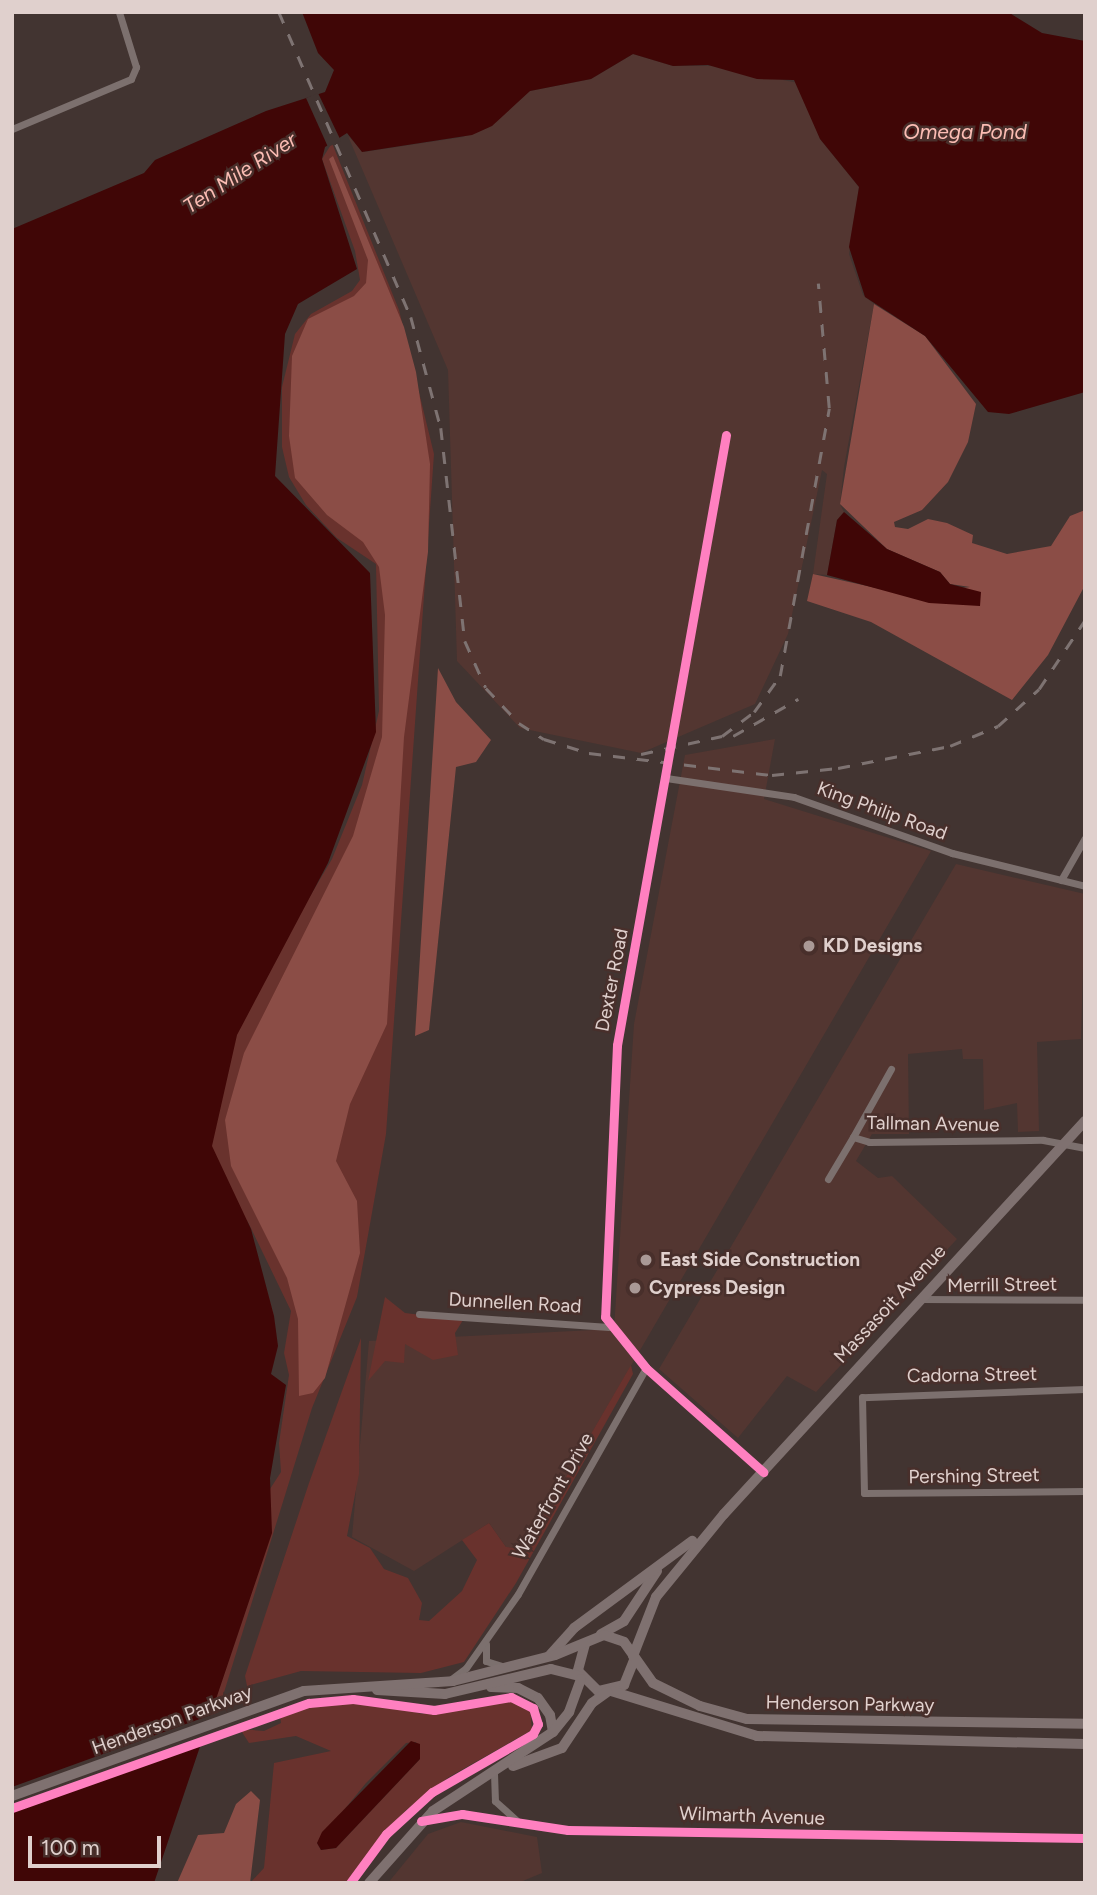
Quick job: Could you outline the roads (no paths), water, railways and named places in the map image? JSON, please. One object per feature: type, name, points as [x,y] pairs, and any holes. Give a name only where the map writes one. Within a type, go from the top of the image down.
[{"type":"main road","name":"Massasoit Avenue","points":[[633,1658],[656,1597],[724,1514],[1085,1121]]},
{"type":"main road","name":"Massasoit Avenue","points":[[598,1636],[624,1621],[653,1576],[724,1514]]},
{"type":"main road","points":[[548,1657],[574,1628],[692,1541]]},
{"type":"main road","name":"Henderson Parkway","points":[[12,1796],[309,1690],[448,1681],[548,1657],[598,1636],[621,1639],[633,1658],[657,1685],[747,1719],[1085,1724]]},
{"type":"main road","points":[[369,1883],[421,1821],[552,1732],[569,1712],[580,1677],[577,1660],[585,1643]]},
{"type":"main road","points":[[494,1773],[562,1748],[592,1703],[628,1681],[633,1658]]},
{"type":"main road","name":"Henderson Parkway","points":[[345,1686],[429,1695],[477,1688],[551,1669],[580,1677],[609,1692],[757,1736],[1085,1744]]},
{"type":"main road","points":[[477,1688],[512,1687],[534,1695],[548,1711],[552,1732]]},
{"type":"street","points":[[12,129],[131,79],[136,67],[119,12]]},
{"type":"street","name":"Dexter Road","points":[[609,1327],[617,1045],[726,435]]},
{"type":"street","name":"King Philip Road","points":[[666,778],[794,796],[952,853],[1085,886]]},
{"type":"street","points":[[1061,880],[1085,838]]},
{"type":"street","points":[[853,1136],[891,1069]]},
{"type":"street","name":"Tallman Avenue","points":[[828,1179],[853,1136],[869,1142],[1043,1140],[1085,1148]]},
{"type":"street","name":"Merrill Street","points":[[919,1299],[1085,1300]]},
{"type":"street","name":"Dunnellen Road","points":[[419,1314],[609,1327]]},
{"type":"street","points":[[609,1327],[646,1368],[763,1472]]},
{"type":"street","name":"Waterfront Drive","points":[[448,1681],[487,1640],[646,1368]]},
{"type":"street","name":"Cadorna Street","points":[[864,1493],[862,1397],[1085,1389]]},
{"type":"street","name":"Pershing Street","points":[[864,1493],[1085,1490]]},
{"type":"street","points":[[487,1640],[486,1661],[505,1666]]},
{"type":"street","points":[[494,1773],[495,1801],[524,1824]]},
{"type":"street","name":"Wilmarth Avenue","points":[[421,1821],[462,1814],[568,1830],[1085,1838]]},
{"type":"water","points":[[302,12],[1008,12],[1042,33],[1085,41],[1085,392],[1009,414],[988,412],[925,336],[865,297],[849,247],[859,187],[820,139],[794,80],[757,79],[708,65],[673,66],[633,54],[591,79],[530,91],[492,126],[472,135],[362,152],[347,133],[325,147],[322,159],[357,269],[298,304],[285,334],[275,476],[370,573],[376,732],[328,863],[237,1035],[212,1146],[251,1229],[274,1316],[278,1346],[271,1374],[286,1385],[270,1478],[272,1533],[154,1883],[12,1883],[12,229],[144,173],[155,160],[266,111],[325,92],[334,70],[318,53]]},
{"type":"water","points":[[844,512],[887,549],[940,572],[950,584],[981,592],[980,606],[929,603],[827,575],[837,520]]},
{"type":"water","points":[[411,1741],[420,1744],[420,1759],[336,1848],[321,1850],[317,1843],[322,1832]]},
{"type":"railway","points":[[279,12],[411,317],[441,428],[465,641],[486,688],[519,723],[544,739],[589,753],[772,775],[838,768],[950,746],[998,726],[1039,689],[1085,620]]},
{"type":"railway","points":[[641,754],[722,736],[754,712],[780,676],[829,408],[818,283]]},
{"type":"railway","points":[[733,736],[798,699]]},
{"type":"place","name":"KD Designs","points":[[809,946]]},
{"type":"place","name":"East Side Construction","points":[[646,1260]]},
{"type":"place","name":"Cypress Design","points":[[635,1288]]},
{"type":"water label","name":"Omega Pond","points":[[965,132]]},
{"type":"water label","name":"Ten Mile River","points":[[240,173]]}]
